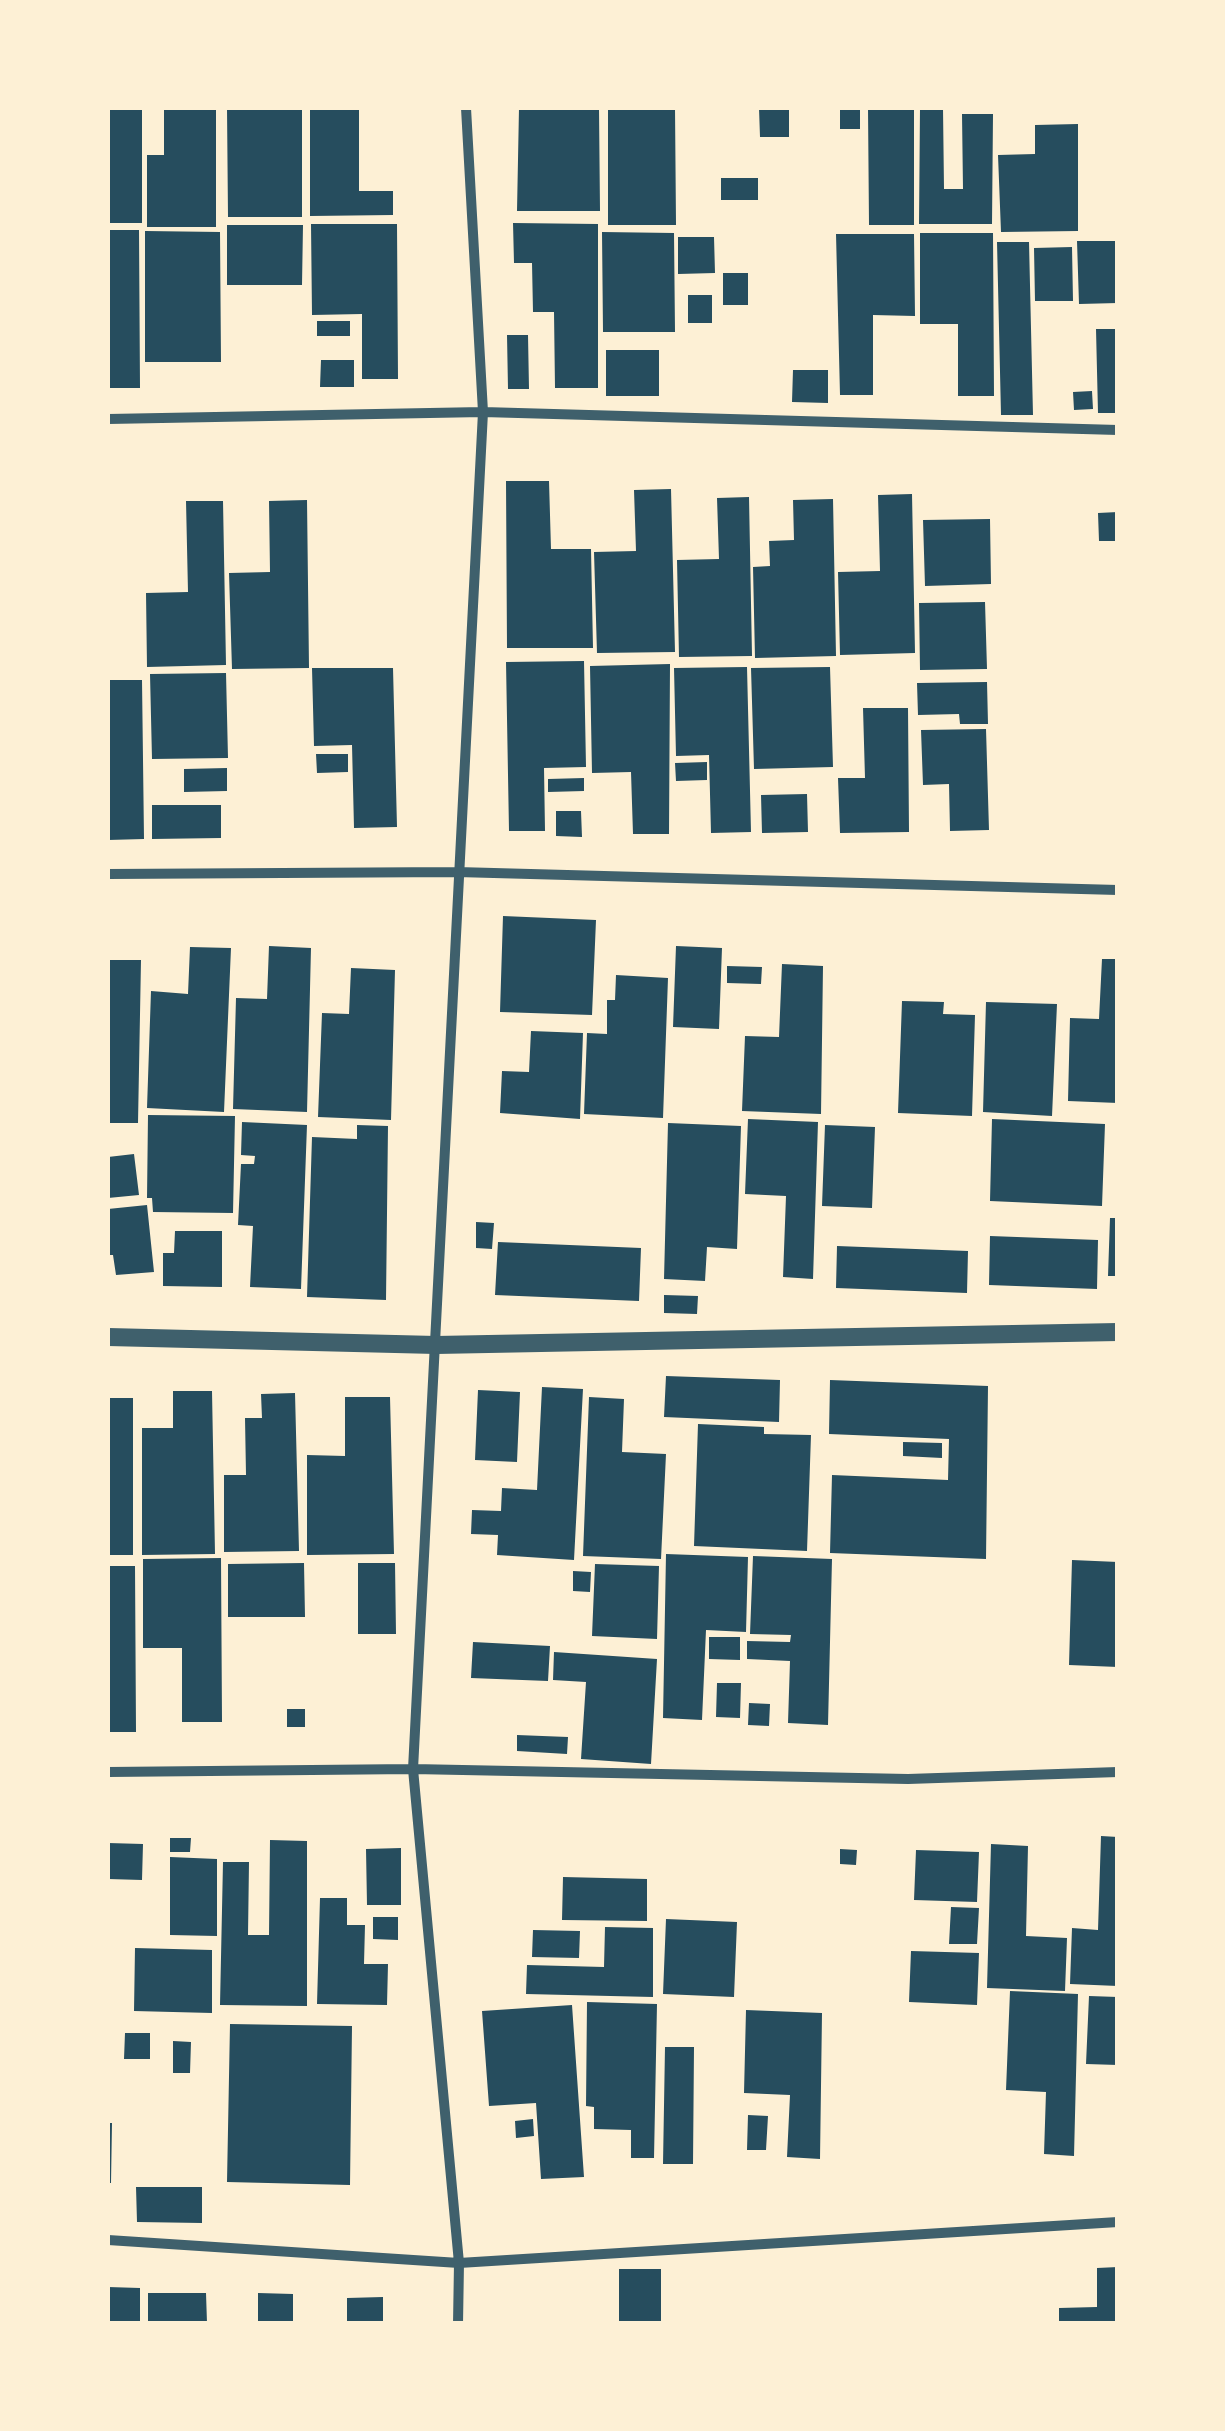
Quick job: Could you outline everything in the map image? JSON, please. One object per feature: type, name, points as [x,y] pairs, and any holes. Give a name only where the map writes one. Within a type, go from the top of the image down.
[{"type":"street","points":[[458,2324],[459,2263],[412,1769],[484,412],[466,108]]},
{"type":"street","points":[[108,419],[484,412],[1118,430]]},
{"type":"street","points":[[108,874],[457,872],[1118,890]]},
{"type":"street","points":[[108,1338],[436,1345],[1118,1332]]},
{"type":"street","points":[[108,1772],[412,1769],[908,1778],[1118,1772]]},
{"type":"street","points":[[108,2240],[459,2263],[1118,2222]]},
{"type":"building","points":[[108,108],[142,108],[142,223],[108,223]]},
{"type":"building","points":[[164,108],[216,108],[216,227],[147,227],[147,155],[164,155]]},
{"type":"building","points":[[227,108],[302,108],[302,217],[228,217]]},
{"type":"building","points":[[310,108],[359,108],[359,191],[393,191],[393,215],[310,216]]},
{"type":"building","points":[[519,108],[599,108],[600,211],[517,211]]},
{"type":"building","points":[[608,108],[675,108],[676,225],[608,225]]},
{"type":"building","points":[[759,108],[789,108],[789,137],[760,137]]},
{"type":"building","points":[[840,108],[860,108],[860,129],[840,129]]},
{"type":"building","points":[[868,108],[914,108],[914,225],[869,225]]},
{"type":"building","points":[[920,108],[943,108],[944,189],[963,189],[962,114],[993,114],[992,224],[919,224]]},
{"type":"building","points":[[1078,124],[1078,231],[1001,232],[998,155],[1035,154],[1035,125]]},
{"type":"building","points":[[721,178],[758,178],[758,200],[721,200]]},
{"type":"building","points":[[513,223],[598,224],[598,388],[555,388],[554,312],[533,312],[532,263],[514,263]]},
{"type":"building","points":[[311,224],[397,224],[398,379],[362,379],[362,314],[312,315]]},
{"type":"building","points":[[227,225],[303,225],[302,285],[227,285]]},
{"type":"building","points":[[108,230],[139,230],[140,388],[108,388]]},
{"type":"building","points":[[145,231],[220,232],[221,362],[145,362]]},
{"type":"building","points":[[602,232],[674,233],[675,332],[603,332]]},
{"type":"building","points":[[920,233],[993,233],[994,396],[958,396],[958,324],[920,324]]},
{"type":"building","points":[[836,234],[914,234],[915,316],[873,315],[873,395],[840,395]]},
{"type":"building","points":[[678,237],[714,237],[715,273],[678,274]]},
{"type":"building","points":[[1077,241],[1118,241],[1118,303],[1079,304]]},
{"type":"building","points":[[997,242],[1029,242],[1033,415],[1001,415]]},
{"type":"building","points":[[1072,247],[1073,301],[1035,301],[1034,248]]},
{"type":"building","points":[[723,273],[748,273],[748,305],[723,305]]},
{"type":"building","points":[[688,295],[712,295],[712,323],[688,323]]},
{"type":"building","points":[[317,321],[350,321],[350,336],[317,336]]},
{"type":"building","points":[[1096,329],[1118,329],[1118,413],[1098,413]]},
{"type":"building","points":[[507,335],[528,335],[529,389],[508,389]]},
{"type":"building","points":[[606,350],[659,350],[659,396],[606,396]]},
{"type":"building","points":[[321,360],[354,360],[354,387],[320,387]]},
{"type":"building","points":[[793,370],[828,370],[828,403],[792,402]]},
{"type":"building","points":[[1092,391],[1093,409],[1074,410],[1073,392]]},
{"type":"building","points":[[506,481],[549,481],[551,549],[591,549],[593,648],[507,648]]},
{"type":"building","points":[[671,489],[675,652],[597,653],[594,552],[636,551],[634,490]]},
{"type":"building","points":[[912,494],[915,653],[840,655],[838,572],[880,571],[878,495]]},
{"type":"building","points":[[749,497],[752,656],[679,657],[677,560],[719,559],[717,498]]},
{"type":"building","points":[[833,499],[836,656],[755,658],[753,567],[770,566],[769,541],[794,540],[793,500]]},
{"type":"building","points":[[307,500],[309,668],[232,669],[229,573],[270,572],[269,501]]},
{"type":"building","points":[[186,501],[223,501],[226,665],[147,667],[146,593],[188,592]]},
{"type":"building","points":[[1118,512],[1118,541],[1099,541],[1098,513]]},
{"type":"building","points":[[990,519],[991,584],[925,586],[923,520]]},
{"type":"building","points":[[985,602],[987,669],[920,670],[919,603]]},
{"type":"building","points":[[584,661],[586,767],[544,768],[545,831],[509,831],[506,662]]},
{"type":"building","points":[[670,664],[669,834],[633,834],[631,772],[592,773],[590,666]]},
{"type":"building","points":[[747,667],[751,832],[711,833],[709,755],[676,756],[674,668]]},
{"type":"building","points":[[830,667],[833,767],[754,769],[751,668]]},
{"type":"building","points":[[312,668],[393,668],[397,827],[354,828],[352,745],[314,746]]},
{"type":"building","points":[[226,673],[228,758],[152,759],[150,674]]},
{"type":"building","points":[[108,680],[142,680],[144,839],[108,840]]},
{"type":"building","points":[[987,682],[988,724],[960,724],[959,714],[918,715],[917,683]]},
{"type":"building","points":[[863,708],[908,708],[909,832],[840,833],[838,778],[865,778]]},
{"type":"building","points":[[986,729],[989,830],[950,831],[949,784],[923,785],[921,730]]},
{"type":"building","points":[[316,754],[348,754],[348,772],[317,773]]},
{"type":"building","points":[[707,762],[707,780],[676,781],[675,763]]},
{"type":"building","points":[[227,768],[227,791],[184,792],[184,769]]},
{"type":"building","points":[[584,778],[584,791],[548,792],[548,779]]},
{"type":"building","points":[[807,794],[808,832],[762,833],[761,795]]},
{"type":"building","points":[[152,805],[221,805],[221,838],[152,839]]},
{"type":"building","points":[[556,811],[581,811],[582,837],[556,836]]},
{"type":"building","points":[[503,916],[596,920],[592,1015],[500,1012]]},
{"type":"building","points":[[269,946],[311,948],[307,1112],[233,1109],[236,998],[267,999]]},
{"type":"building","points":[[676,946],[722,948],[719,1029],[673,1027]]},
{"type":"building","points":[[190,947],[231,948],[224,1112],[147,1108],[151,991],[188,994]]},
{"type":"building","points":[[1102,959],[1118,959],[1118,1103],[1068,1101],[1070,1018],[1099,1019]]},
{"type":"building","points":[[108,960],[141,960],[138,1123],[108,1123]]},
{"type":"building","points":[[782,964],[823,966],[821,1114],[742,1111],[745,1036],[779,1037]]},
{"type":"building","points":[[727,966],[762,967],[761,984],[727,983]]},
{"type":"building","points":[[351,968],[395,970],[391,1120],[318,1117],[322,1013],[349,1014]]},
{"type":"building","points":[[616,975],[668,978],[663,1118],[584,1114],[587,1033],[607,1034],[607,1000],[615,1000]]},
{"type":"building","points":[[902,1001],[944,1002],[943,1014],[975,1015],[972,1116],[898,1113]]},
{"type":"building","points":[[986,1002],[1057,1004],[1052,1116],[983,1112]]},
{"type":"building","points":[[531,1031],[583,1033],[580,1119],[500,1113],[502,1071],[529,1072]]},
{"type":"building","points":[[148,1115],[235,1116],[233,1213],[153,1212],[152,1198],[147,1198]]},
{"type":"building","points":[[748,1119],[818,1122],[813,1279],[783,1277],[786,1196],[745,1194]]},
{"type":"building","points":[[992,1119],[1105,1124],[1102,1206],[990,1201]]},
{"type":"building","points":[[242,1122],[307,1125],[301,1289],[250,1287],[253,1226],[238,1225],[241,1164],[254,1164],[255,1156],[241,1155]]},
{"type":"building","points":[[668,1123],[741,1126],[737,1249],[707,1247],[705,1281],[664,1279]]},
{"type":"building","points":[[357,1125],[388,1126],[386,1300],[307,1297],[312,1137],[357,1139]]},
{"type":"building","points":[[825,1125],[875,1127],[872,1208],[822,1206]]},
{"type":"building","points":[[134,1154],[139,1195],[108,1198],[108,1157]]},
{"type":"building","points":[[147,1205],[154,1272],[116,1275],[113,1255],[108,1255],[108,1209]]},
{"type":"building","points":[[1110,1218],[1118,1218],[1118,1276],[1108,1276]]},
{"type":"building","points":[[476,1222],[494,1223],[492,1249],[476,1248]]},
{"type":"building","points":[[175,1231],[222,1231],[222,1287],[163,1286],[163,1253],[174,1253]]},
{"type":"building","points":[[990,1236],[1098,1240],[1097,1289],[989,1285]]},
{"type":"building","points":[[498,1242],[641,1248],[639,1301],[495,1295]]},
{"type":"building","points":[[837,1246],[968,1251],[967,1293],[836,1288]]},
{"type":"building","points":[[664,1295],[698,1296],[697,1314],[664,1313]]},
{"type":"building","points":[[666,1376],[780,1380],[779,1422],[664,1417]]},
{"type":"building","points":[[830,1380],[988,1386],[986,1559],[830,1553],[832,1475],[948,1480],[949,1439],[829,1434]]},
{"type":"building","points":[[542,1387],[583,1389],[574,1560],[497,1555],[498,1535],[471,1534],[472,1510],[501,1511],[502,1488],[537,1490]]},
{"type":"building","points":[[478,1390],[520,1392],[517,1462],[475,1460]]},
{"type":"building","points":[[173,1391],[212,1391],[215,1554],[142,1555],[142,1428],[173,1428]]},
{"type":"building","points":[[295,1393],[299,1551],[224,1552],[224,1475],[246,1475],[245,1418],[262,1418],[261,1394]]},
{"type":"building","points":[[345,1397],[390,1397],[394,1554],[307,1555],[307,1455],[345,1456]]},
{"type":"building","points":[[589,1397],[624,1399],[622,1452],[666,1454],[661,1559],[583,1556]]},
{"type":"building","points":[[108,1398],[133,1398],[133,1555],[108,1555]]},
{"type":"building","points":[[698,1424],[764,1427],[764,1434],[811,1435],[807,1551],[694,1546]]},
{"type":"building","points":[[903,1442],[942,1443],[942,1458],[903,1456]]},
{"type":"building","points":[[666,1554],[748,1557],[746,1632],[706,1630],[702,1720],[663,1718]]},
{"type":"building","points":[[753,1556],[832,1559],[828,1725],[788,1723],[790,1661],[747,1659],[747,1641],[790,1642],[791,1635],[750,1634]]},
{"type":"building","points":[[221,1558],[222,1722],[182,1722],[182,1648],[143,1648],[143,1559]]},
{"type":"building","points":[[1072,1560],[1118,1562],[1118,1667],[1069,1665]]},
{"type":"building","points":[[304,1563],[305,1617],[228,1617],[228,1564]]},
{"type":"building","points":[[358,1563],[395,1563],[396,1634],[358,1634]]},
{"type":"building","points":[[595,1564],[659,1566],[657,1639],[592,1636]]},
{"type":"building","points":[[108,1566],[135,1566],[136,1732],[108,1732]]},
{"type":"building","points":[[573,1571],[591,1572],[590,1592],[573,1591]]},
{"type":"building","points":[[709,1637],[740,1637],[740,1660],[709,1659]]},
{"type":"building","points":[[473,1642],[550,1646],[548,1681],[471,1678]]},
{"type":"building","points":[[554,1652],[657,1659],[651,1764],[581,1759],[586,1682],[553,1680]]},
{"type":"building","points":[[717,1683],[741,1683],[740,1718],[716,1717]]},
{"type":"building","points":[[749,1703],[770,1704],[769,1726],[748,1725]]},
{"type":"building","points":[[287,1709],[305,1709],[305,1727],[287,1727]]},
{"type":"building","points":[[517,1735],[568,1737],[567,1754],[517,1751]]},
{"type":"building","points":[[1101,1836],[1118,1837],[1118,1986],[1070,1984],[1072,1928],[1098,1930]]},
{"type":"building","points":[[170,1838],[191,1838],[190,1852],[170,1852]]},
{"type":"building","points":[[270,1840],[307,1841],[307,2006],[220,2005],[223,1862],[249,1862],[248,1935],[269,1935]]},
{"type":"building","points":[[108,1843],[143,1844],[142,1880],[108,1879]]},
{"type":"building","points":[[991,1844],[1028,1846],[1026,1936],[1067,1938],[1065,1991],[987,1988]]},
{"type":"building","points":[[401,1848],[401,1905],[367,1905],[366,1849]]},
{"type":"building","points":[[840,1849],[857,1850],[856,1865],[840,1864]]},
{"type":"building","points":[[916,1850],[979,1852],[977,1902],[914,1900]]},
{"type":"building","points":[[170,1857],[217,1859],[217,1936],[170,1935]]},
{"type":"building","points":[[563,1877],[647,1879],[647,1921],[562,1920]]},
{"type":"building","points":[[320,1898],[347,1898],[347,1925],[365,1925],[364,1964],[388,1964],[387,2005],[317,2004]]},
{"type":"building","points":[[951,1907],[979,1908],[977,1944],[949,1944]]},
{"type":"building","points":[[373,1917],[398,1917],[398,1940],[373,1939]]},
{"type":"building","points":[[666,1919],[737,1922],[734,1997],[663,1994]]},
{"type":"building","points":[[605,1927],[653,1928],[653,1997],[526,1994],[527,1965],[604,1967]]},
{"type":"building","points":[[533,1930],[580,1931],[579,1958],[532,1957]]},
{"type":"building","points":[[135,1948],[212,1950],[212,2013],[134,2011]]},
{"type":"building","points":[[911,1951],[979,1953],[977,2005],[909,2002]]},
{"type":"building","points":[[1010,1991],[1078,1994],[1074,2156],[1044,2154],[1046,2092],[1006,2090]]},
{"type":"building","points":[[1089,1996],[1118,1997],[1118,2065],[1086,2064]]},
{"type":"building","points":[[587,2002],[657,2004],[654,2158],[631,2158],[631,2130],[594,2129],[594,2107],[586,2106]]},
{"type":"building","points":[[572,2005],[584,2177],[541,2179],[536,2103],[489,2106],[482,2011]]},
{"type":"building","points":[[746,2010],[822,2013],[820,2159],[787,2157],[790,2095],[744,2093]]},
{"type":"building","points":[[230,2024],[352,2026],[350,2185],[227,2182]]},
{"type":"building","points":[[125,2033],[150,2033],[150,2059],[124,2059]]},
{"type":"building","points":[[173,2041],[191,2042],[190,2073],[173,2073]]},
{"type":"building","points":[[665,2047],[694,2047],[693,2164],[663,2164]]},
{"type":"building","points":[[748,2115],[768,2116],[766,2150],[747,2150]]},
{"type":"building","points":[[533,2119],[534,2136],[516,2138],[515,2121]]},
{"type":"building","points":[[108,2123],[112,2123],[111,2183],[108,2183]]},
{"type":"building","points":[[136,2187],[202,2187],[202,2223],[137,2222]]},
{"type":"building","points":[[1118,2267],[1118,2324],[1059,2324],[1059,2308],[1097,2307],[1097,2268]]},
{"type":"building","points":[[619,2269],[661,2269],[661,2324],[619,2324]]},
{"type":"building","points":[[108,2287],[140,2288],[140,2324],[108,2324]]},
{"type":"building","points":[[148,2293],[206,2293],[207,2323],[148,2323]]},
{"type":"building","points":[[258,2293],[293,2294],[293,2324],[258,2324]]},
{"type":"building","points":[[383,2297],[383,2324],[347,2324],[347,2298]]}]
